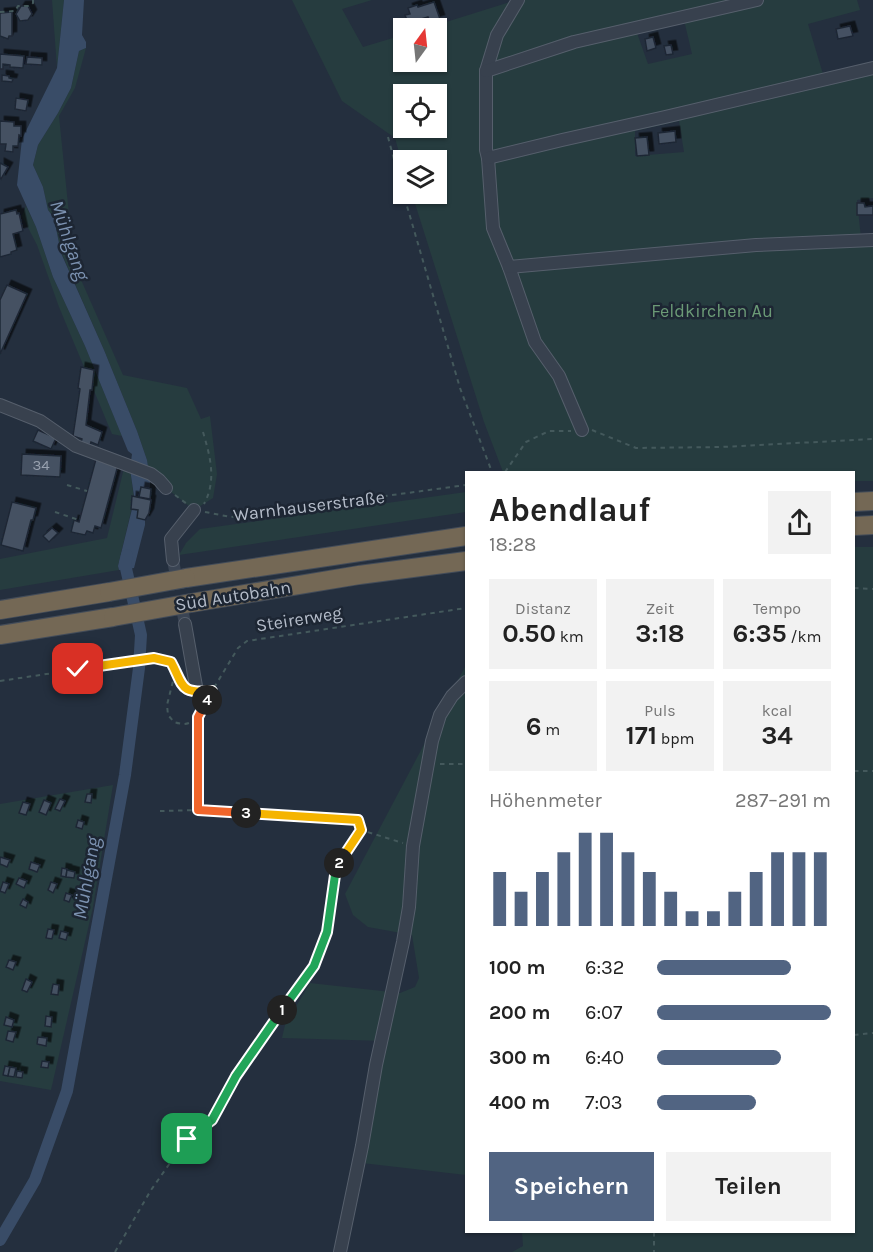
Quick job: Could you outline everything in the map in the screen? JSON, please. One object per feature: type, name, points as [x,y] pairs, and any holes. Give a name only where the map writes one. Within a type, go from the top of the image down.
[{"type":"highway","points":[[855,502],[873,501]]},
{"type":"highway","points":[[855,526],[873,525]]},
{"type":"highway","name":"Süd Autobahn","points":[[0,610],[186,578],[465,536]]},
{"type":"highway","name":"Süd Autobahn","points":[[0,635],[359,575],[465,561]]},
{"type":"street","points":[[518,0],[497,35],[486,71],[486,150],[493,228],[535,342],[559,376],[582,430]]},
{"type":"street","points":[[486,71],[574,42],[757,0]]},
{"type":"street","points":[[488,158],[873,68]]},
{"type":"street","points":[[509,267],[756,245],[873,240]]},
{"type":"street","points":[[0,405],[40,421],[76,446],[151,474],[166,488]]},
{"type":"street","points":[[173,560],[171,539],[194,510]]},
{"type":"street","points":[[185,624],[197,692]]},
{"type":"street","points":[[340,1252],[376,1065],[403,942],[409,907],[413,846],[432,741],[440,715],[452,696],[465,683]]},
{"type":"path","points":[[0,12],[15,11],[18,6],[30,6],[33,0]]},
{"type":"path","points":[[388,137],[460,388],[492,471]]},
{"type":"path","points":[[194,510],[204,504],[211,483],[212,471],[203,432]]},
{"type":"path","points":[[636,448],[721,447],[873,439]]},
{"type":"path","points":[[506,471],[525,442]]},
{"type":"path","points":[[67,485],[87,491]]},
{"type":"path","name":"Warnhauserstraße","points":[[166,488],[194,510],[231,518],[465,485]]},
{"type":"path","points":[[56,512],[79,520]]},
{"type":"path","points":[[855,588],[873,589]]},
{"type":"path","name":"Steirerweg","points":[[198,717],[238,648],[247,641],[465,608]]},
{"type":"path","points":[[0,681],[154,658],[171,662],[178,680],[190,690],[212,691]]},
{"type":"path","points":[[176,670],[167,705],[168,715],[174,722],[184,724],[198,717]]},
{"type":"path","points":[[198,717],[198,810]]},
{"type":"path","points":[[428,763],[465,764]]},
{"type":"path","points":[[855,771],[873,771]]},
{"type":"path","points":[[160,811],[198,810],[358,820],[361,830]]},
{"type":"path","points":[[361,830],[413,846]]},
{"type":"path","points":[[115,1252],[151,1190],[187,1139],[212,1120],[236,1076],[314,966],[327,932],[336,868],[361,830]]},
{"type":"path","points":[[855,1035],[873,1033]]},
{"type":"path","points":[[654,1233],[654,1252]]},
{"type":"green space","points":[[52,0],[64,0],[57,68]]},
{"type":"green space","name":"Feldkirchen Au","points":[[292,0],[372,0],[342,9],[363,47],[393,38],[393,72],[447,72],[447,22],[512,0],[857,0],[860,10],[808,24],[826,84],[873,72],[873,198],[857,200],[861,238],[873,238],[873,481],[855,481],[855,471],[503,471],[484,422],[415,204],[447,204],[447,150],[398,150],[395,138],[447,138],[447,84],[393,84],[393,137],[342,101]],"holes":[[[684,20],[692,54],[648,64],[637,33]],[[679,121],[684,152],[635,156],[635,131]]]},
{"type":"green space","points":[[86,48],[75,88],[59,116],[70,224],[67,248],[123,375],[187,388],[201,419],[210,416],[217,474],[213,498],[194,510],[148,471],[147,460],[137,431],[61,252],[54,218],[48,210],[43,187],[33,165],[38,145],[71,88],[79,51]]},
{"type":"green space","points":[[26,206],[36,227],[53,277],[85,346],[122,436],[112,434],[59,307],[37,245],[22,216]]},
{"type":"green space","points":[[124,468],[130,469],[134,499],[118,566],[119,570],[0,590],[0,559],[107,538]]},
{"type":"green space","points":[[465,492],[465,512],[179,555],[186,543],[200,529]]},
{"type":"green space","points":[[855,547],[873,547],[873,1252],[512,1252],[523,1246],[522,1233],[855,1233]]},
{"type":"green space","points":[[465,667],[465,1175],[362,1163],[384,1041],[282,1038],[285,1025],[310,983],[400,993],[415,987],[419,978],[412,935],[368,927],[353,915],[345,894]]},
{"type":"green space","points":[[113,785],[93,907],[51,1090],[0,1081],[0,804]]},
{"type":"water","name":"Mühlgang","points":[[64,0],[84,0],[82,35],[86,48],[79,51],[71,88],[38,145],[33,165],[43,187],[48,210],[54,218],[61,253],[104,350],[147,460],[150,489],[141,487],[139,497],[134,496],[130,469],[132,454],[128,451],[85,346],[53,277],[36,227],[17,185],[22,139],[57,68]]},
{"type":"water","points":[[132,509],[138,510],[137,518],[145,520],[145,525],[134,568],[119,570],[118,566]]},
{"type":"building","points":[[434,2],[440,18],[406,18],[405,15],[410,14],[408,8],[417,5],[418,7]]},
{"type":"building","points":[[21,6],[28,6],[32,14],[28,20],[20,21],[16,14]]},
{"type":"building","points":[[12,12],[12,36],[8,39],[0,36],[0,13]]},
{"type":"building","points":[[850,26],[853,36],[838,39],[836,29]]},
{"type":"building","points":[[653,37],[656,48],[647,51],[645,39]]},
{"type":"building","points":[[671,45],[673,54],[666,55],[664,46]]},
{"type":"building","points":[[0,54],[24,56],[23,68],[3,64],[3,69],[0,69]]},
{"type":"building","points":[[27,57],[42,58],[42,65],[26,64]]},
{"type":"building","points":[[2,75],[9,76],[13,79],[12,82],[2,81]]},
{"type":"building","points":[[16,98],[28,100],[26,111],[15,109]]},
{"type":"building","points":[[0,121],[14,122],[14,126],[21,126],[18,146],[13,146],[13,152],[5,151],[6,144],[0,144]]},
{"type":"building","points":[[675,131],[676,142],[659,144],[658,133]]},
{"type":"building","points":[[647,137],[649,155],[637,156],[635,138]]},
{"type":"building","points":[[0,163],[8,167],[1,179],[0,178]]},
{"type":"building","points":[[857,203],[864,203],[865,207],[873,206],[873,215],[857,215]]},
{"type":"building","points":[[16,210],[17,214],[19,213],[23,231],[13,234],[17,250],[0,257],[0,214]]},
{"type":"building","points":[[7,285],[27,294],[0,354],[0,300]]},
{"type":"building","points":[[81,367],[94,370],[86,425],[102,432],[98,445],[81,442],[82,439],[73,436]]},
{"type":"building","points":[[38,430],[56,438],[51,449],[33,441]]},
{"type":"building","points":[[22,454],[61,456],[60,477],[21,475]]},
{"type":"building","points":[[96,459],[118,465],[101,528],[95,526],[93,533],[87,531],[85,535],[71,532],[74,520],[79,522]]},
{"type":"building","points":[[141,487],[151,489],[150,499],[139,497]]},
{"type":"building","points":[[132,496],[151,500],[149,513],[145,520],[137,518],[138,510],[131,509]]},
{"type":"building","points":[[12,502],[36,508],[23,551],[1,545]]},
{"type":"building","points":[[52,528],[58,533],[49,542],[43,536]]},
{"type":"building","points":[[87,794],[92,794],[91,803],[85,802]]},
{"type":"building","points":[[60,799],[65,801],[60,811],[55,809]]},
{"type":"building","points":[[44,800],[51,803],[46,815],[39,812]]},
{"type":"building","points":[[23,802],[30,804],[26,815],[19,813]]},
{"type":"building","points":[[78,820],[84,822],[82,829],[76,827]]},
{"type":"building","points":[[0,857],[10,860],[7,867],[0,864]]},
{"type":"building","points":[[31,862],[40,865],[37,872],[29,869]]},
{"type":"building","points":[[62,868],[67,869],[66,877],[61,876]]},
{"type":"building","points":[[67,870],[75,872],[74,878],[66,877]]},
{"type":"building","points":[[19,878],[27,881],[24,888],[16,884]]},
{"type":"building","points":[[3,882],[9,884],[5,893],[0,891]]},
{"type":"building","points":[[51,882],[57,884],[53,893],[48,890]]},
{"type":"building","points":[[66,893],[72,895],[69,902],[64,900]]},
{"type":"building","points":[[23,899],[28,902],[26,908],[20,905]]},
{"type":"building","points":[[48,929],[54,930],[52,939],[46,938]]},
{"type":"building","points":[[61,931],[68,933],[66,940],[59,938]]},
{"type":"building","points":[[9,960],[16,962],[13,970],[6,967]]},
{"type":"building","points":[[26,979],[32,982],[27,992],[22,990]]},
{"type":"building","points":[[53,984],[59,985],[58,995],[51,994]]},
{"type":"building","points":[[46,1016],[52,1017],[51,1027],[45,1026]]},
{"type":"building","points":[[6,1017],[14,1020],[12,1027],[4,1025]]},
{"type":"building","points":[[8,1031],[16,1032],[13,1042],[6,1040]]},
{"type":"building","points":[[38,1037],[47,1038],[46,1046],[37,1044]]},
{"type":"building","points":[[42,1061],[49,1062],[48,1068],[41,1067]]},
{"type":"building","points":[[5,1066],[10,1067],[8,1076],[3,1075]]},
{"type":"building","points":[[10,1067],[16,1068],[14,1077],[8,1076]]},
{"type":"building","points":[[17,1071],[23,1072],[22,1078],[16,1077]]},
{"type":"waterway","name":"Mühlgang","points":[[0,1240],[35,1180],[67,1091],[125,775],[139,668],[141,635],[125,564],[127,555]]},
{"type":"tunnel","points":[[173,560],[185,624]]},
{"type":"route","points":[[78,669],[154,658],[164,659],[171,662],[178,680],[190,690],[212,691],[198,717],[198,810],[358,820],[361,830],[336,868],[327,932],[314,966],[236,1076],[212,1120],[187,1139]]}]
